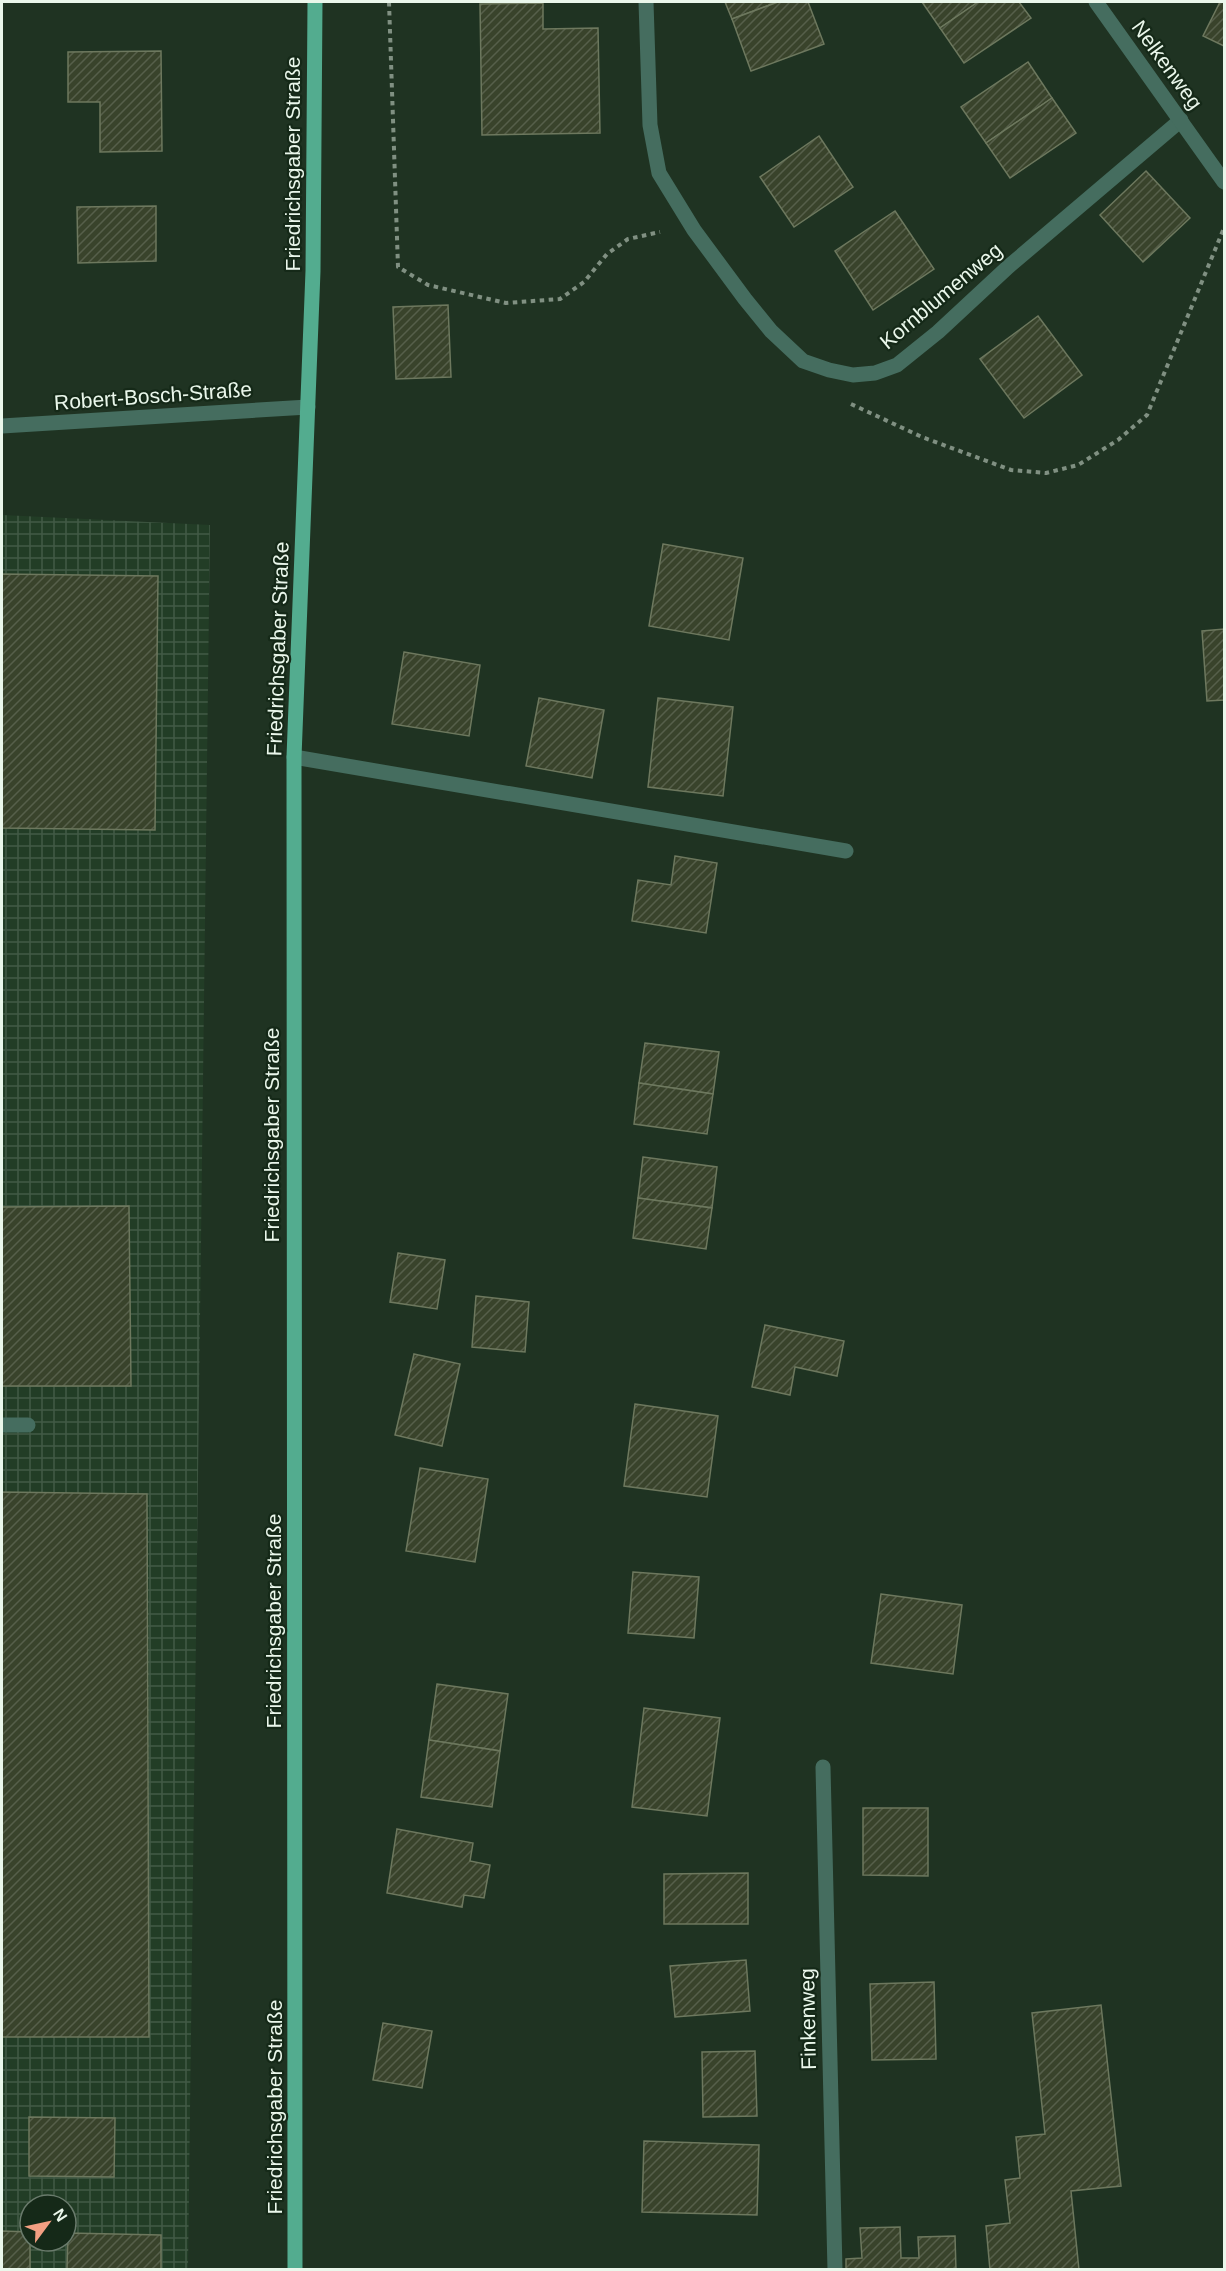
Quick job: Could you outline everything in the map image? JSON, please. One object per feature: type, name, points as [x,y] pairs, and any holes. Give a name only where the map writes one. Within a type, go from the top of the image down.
[{"type":"main road","name":"Friedrichsgaber Straße","points":[[296,2270],[294,757],[313,271],[315,2]]},
{"type":"street","name":"Kornblumenweg","points":[[646,2],[650,125],[659,173],[694,230],[771,331],[802,361],[829,370],[853,375],[874,373],[897,365],[915,352],[1008,267],[1181,120]]},
{"type":"street","name":"Nelkenweg","points":[[1096,2],[1224,182]]},
{"type":"street","name":"Robert-Bosch-Straße","points":[[2,426],[308,407]]},
{"type":"street","points":[[294,757],[846,851]]},
{"type":"street","points":[[2,1425],[28,1425]]},
{"type":"street","name":"Finkenweg","points":[[823,1767],[835,2270]]},
{"type":"path","points":[[389,2],[398,267],[428,285],[506,303],[560,299],[585,282],[607,254],[628,239],[651,232],[694,230]]},
{"type":"path","points":[[845,399],[853,406],[922,437],[1011,470],[1046,473],[1078,465],[1118,440],[1147,415],[1224,228]]},
{"type":"shaded area","points":[[2,515],[210,525],[188,2269],[2,2269]]},
{"type":"building","points":[[725,2],[778,2],[732,19]]},
{"type":"building","points":[[778,2],[808,2],[824,44],[751,71],[732,19]]},
{"type":"building","points":[[922,2],[978,2],[940,28]]},
{"type":"building","points":[[978,2],[1019,2],[1031,18],[964,63],[940,28]]},
{"type":"building","points":[[1220,2],[1224,2],[1224,46],[1203,36]]},
{"type":"building","points":[[543,3],[543,29],[598,28],[600,133],[482,135],[480,4]]},
{"type":"building","points":[[161,51],[162,151],[100,152],[100,102],[68,102],[68,52]]},
{"type":"building","points":[[1028,62],[1052,98],[986,143],[961,107]]},
{"type":"building","points":[[1052,98],[1076,133],[1010,178],[986,143]]},
{"type":"building","points":[[819,136],[853,187],[794,227],[760,177]]},
{"type":"building","points":[[1146,171],[1190,218],[1143,262],[1100,215]]},
{"type":"building","points":[[156,206],[156,261],[78,263],[77,207]]},
{"type":"building","points":[[895,211],[934,269],[873,310],[835,251]]},
{"type":"building","points":[[448,305],[451,377],[396,379],[393,307]]},
{"type":"building","points":[[1038,316],[1082,375],[1024,418],[980,359]]},
{"type":"building","points":[[663,544],[743,558],[729,640],[649,626]]},
{"type":"building","points":[[2,574],[158,576],[155,830],[2,828]]},
{"type":"building","points":[[1224,629],[1224,700],[1207,701],[1202,631]]},
{"type":"building","points":[[404,652],[480,665],[469,736],[392,724]]},
{"type":"building","points":[[539,698],[604,710],[592,778],[526,766]]},
{"type":"building","points":[[658,698],[733,707],[723,796],[648,787]]},
{"type":"building","points":[[675,856],[717,863],[706,933],[632,921],[638,880],[671,885]]},
{"type":"building","points":[[645,1043],[719,1052],[713,1094],[639,1083]]},
{"type":"building","points":[[639,1083],[713,1094],[707,1134],[634,1124]]},
{"type":"building","points":[[643,1157],[717,1167],[712,1208],[638,1198]]},
{"type":"building","points":[[638,1198],[712,1208],[706,1249],[633,1238]]},
{"type":"building","points":[[129,1206],[131,1386],[2,1386],[2,1207]]},
{"type":"building","points":[[398,1253],[445,1260],[437,1309],[390,1302]]},
{"type":"building","points":[[476,1296],[529,1302],[525,1352],[472,1347]]},
{"type":"building","points":[[765,1325],[844,1341],[837,1376],[795,1367],[790,1395],[752,1387]]},
{"type":"building","points":[[414,1354],[460,1364],[442,1446],[395,1435]]},
{"type":"building","points":[[635,1404],[718,1416],[707,1497],[624,1486]]},
{"type":"building","points":[[420,1468],[488,1479],[475,1562],[406,1551]]},
{"type":"building","points":[[2,1492],[147,1494],[149,2037],[2,2037]]},
{"type":"building","points":[[633,1572],[699,1577],[694,1638],[628,1633]]},
{"type":"building","points":[[881,1594],[962,1605],[953,1674],[871,1663]]},
{"type":"building","points":[[437,1684],[508,1694],[500,1751],[429,1740]]},
{"type":"building","points":[[644,1708],[720,1718],[707,1816],[632,1807]]},
{"type":"building","points":[[429,1740],[500,1751],[492,1807],[421,1797]]},
{"type":"building","points":[[863,1808],[928,1808],[928,1876],[863,1875]]},
{"type":"building","points":[[397,1829],[473,1843],[470,1861],[490,1865],[484,1898],[464,1895],[462,1907],[387,1893]]},
{"type":"building","points":[[748,1873],[748,1924],[664,1924],[664,1874]]},
{"type":"building","points":[[746,1960],[750,2011],[675,2017],[670,1966]]},
{"type":"building","points":[[934,1982],[936,2059],[872,2060],[870,1984]]},
{"type":"building","points":[[1101,2005],[1121,2186],[1071,2191],[1079,2270],[990,2270],[986,2226],[1010,2223],[1005,2180],[1020,2178],[1016,2137],[1045,2134],[1032,2013]]},
{"type":"building","points":[[383,2023],[432,2031],[422,2088],[373,2080]]},
{"type":"building","points":[[755,2051],[757,2116],[703,2117],[702,2052]]},
{"type":"building","points":[[29,2117],[115,2118],[114,2177],[29,2176]]},
{"type":"building","points":[[644,2141],[759,2145],[757,2215],[642,2212]]},
{"type":"building","points":[[900,2227],[901,2258],[919,2258],[918,2237],[955,2236],[956,2270],[846,2270],[846,2259],[862,2258],[860,2228]]},
{"type":"building","points":[[2,2231],[18,2232],[18,2253],[30,2253],[30,2270],[2,2270]]},
{"type":"building","points":[[78,2233],[161,2235],[161,2270],[67,2270],[67,2253],[78,2253]]}]
